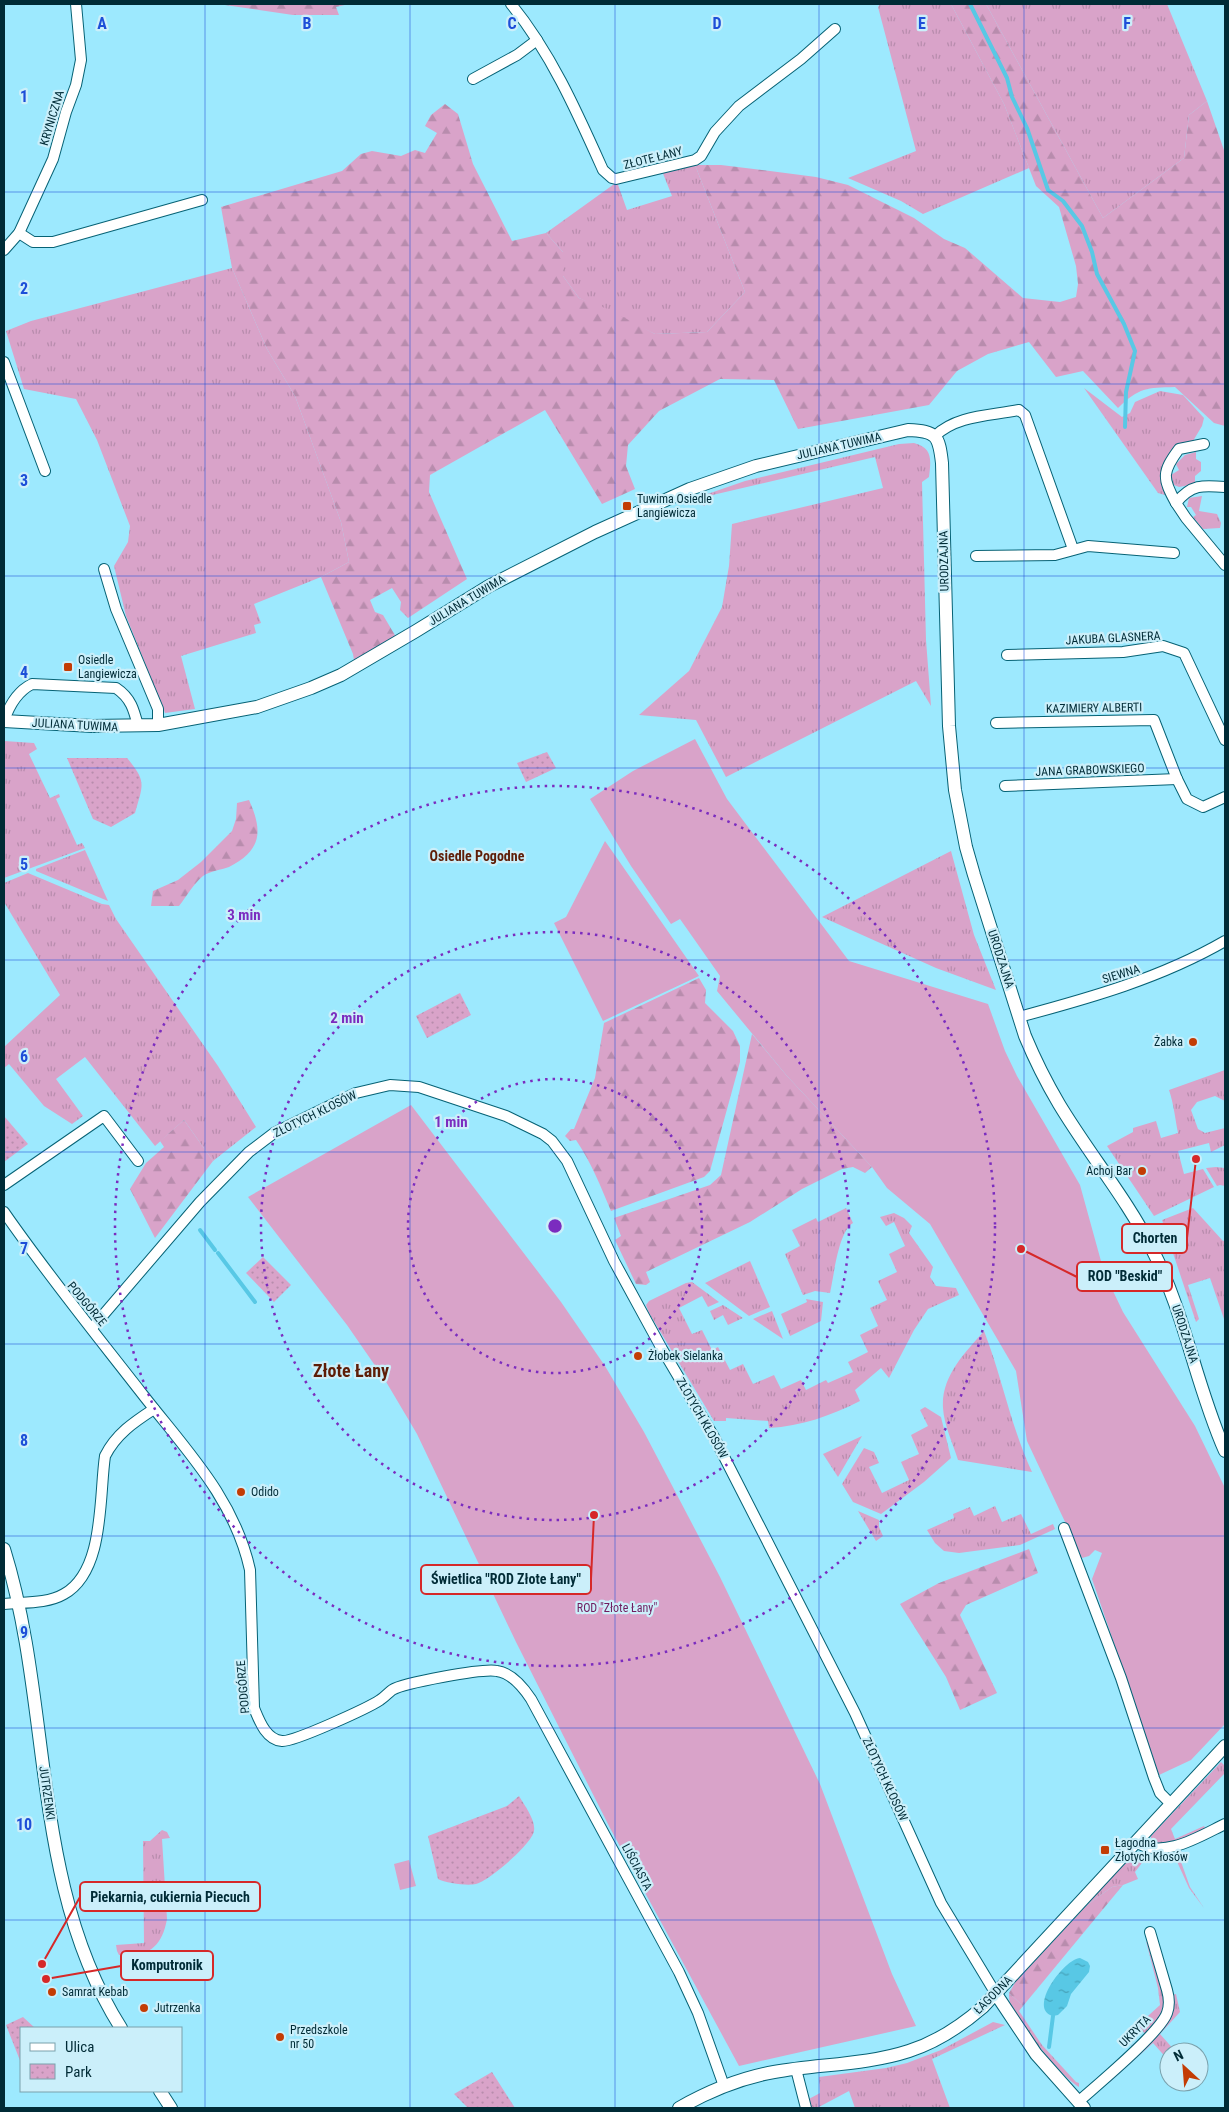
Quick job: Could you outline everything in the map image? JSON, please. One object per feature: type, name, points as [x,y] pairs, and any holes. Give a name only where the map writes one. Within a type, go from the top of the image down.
[{"type":"street","name":"KRYNICZNA","points":[[4,250],[19,233],[53,159],[79,73],[80,43],[76,4]]},
{"type":"street","name":"ZŁOTE ŁANY","points":[[511,4],[537,40],[567,91],[603,170],[616,179],[695,160],[701,156],[715,132],[739,106],[801,59],[835,29]]},
{"type":"street","points":[[473,79],[517,56],[537,40]]},
{"type":"street","points":[[19,233],[33,242],[54,242],[202,200]]},
{"type":"street","points":[[4,362],[45,471]]},
{"type":"street","points":[[930,433],[959,421],[1019,410],[1025,414],[1072,549]]},
{"type":"street","name":"JULIANA TUWIMA","points":[[4,721],[92,726],[158,725],[257,707],[311,688],[373,657],[489,586],[595,532],[690,489],[774,462],[908,430],[930,433]]},
{"type":"street","name":"URODZAJNA","points":[[930,433],[940,447],[942,464],[949,726],[955,790],[974,875],[1019,1017],[1036,1061],[1052,1091],[1127,1205],[1154,1253],[1173,1298],[1225,1451]]},
{"type":"street","points":[[1204,444],[1179,449],[1167,465],[1166,486],[1186,518],[1225,565]]},
{"type":"street","points":[[1176,503],[1186,491],[1208,486],[1225,487]]},
{"type":"street","points":[[976,556],[1055,555],[1088,546],[1174,553]]},
{"type":"street","points":[[104,569],[116,609],[158,709],[158,725]]},
{"type":"street","name":"JAKUBA GLASNERA","points":[[1007,655],[1123,652],[1163,646],[1184,653],[1225,740]]},
{"type":"street","points":[[4,721],[7,711],[22,689],[32,684],[116,688],[126,694],[134,708],[138,726]]},
{"type":"street","name":"KAZIMIERY ALBERTI","points":[[996,723],[1154,720],[1177,779],[1187,799],[1202,807],[1225,797]]},
{"type":"street","name":"JANA GRABOWSKIEGO","points":[[1005,786],[1177,779]]},
{"type":"street","name":"SIEWNA","points":[[1019,1017],[1147,979],[1225,941]]},
{"type":"street","name":"ZŁOTYCH KŁOSÓW","points":[[92,1328],[194,1209],[249,1152],[274,1133],[356,1093],[390,1085],[419,1086],[506,1116],[531,1127],[552,1141],[567,1161],[614,1261],[741,1488],[855,1712],[941,1903],[996,1994],[1036,2054],[1081,2105]]},
{"type":"street","points":[[4,1185],[104,1116],[138,1161]]},
{"type":"street","name":"PODGÓRZE","points":[[4,1212],[59,1290],[92,1328],[200,1466],[226,1504],[247,1554],[252,1584],[254,1708],[260,1722],[272,1737],[282,1741],[296,1738],[365,1708],[381,1700],[394,1689],[401,1687],[474,1671],[497,1671],[505,1674]]},
{"type":"street","points":[[4,1604],[48,1600],[64,1594],[77,1584],[94,1550],[105,1456],[111,1444],[130,1425],[154,1409]]},
{"type":"street","points":[[1064,1528],[1121,1678],[1157,1786],[1172,1804]]},
{"type":"street","name":"JUTRZENKI","points":[[4,1549],[18,1602],[63,1888],[74,1928],[91,1974],[120,2027]]},
{"type":"street","name":"LIŚCIASTA","points":[[505,1674],[515,1680],[532,1699],[679,1972],[698,2013],[724,2086]]},
{"type":"street","name":"ŁAGODNA","points":[[679,2108],[724,2086],[754,2077],[796,2069],[882,2058],[925,2045],[967,2020],[996,1994],[1225,1746]]},
{"type":"street","points":[[1136,1842],[1150,1848],[1168,1847],[1199,1837],[1225,1824]]},
{"type":"street","name":"UKRYTA","points":[[1081,2105],[1151,2035],[1168,2012],[1169,1998],[1150,1932]]},
{"type":"street","points":[[796,2069],[806,2108]]},
{"type":"street","points":[[161,2092],[171,2108]]},
{"type":"green space","points":[[218,4],[349,4],[336,7],[339,15],[293,15]]},
{"type":"green space","points":[[880,4],[951,4],[1004,104],[1029,168],[923,214],[901,201],[848,178],[916,151],[878,7]]},
{"type":"green space","points":[[951,4],[986,4],[1103,218],[1184,158],[1189,115],[1207,101],[1225,153],[1225,426],[1214,423],[1175,387],[1138,392],[1118,408],[1083,371],[1056,377],[1029,342],[988,354],[957,371],[929,405],[798,429],[774,380],[720,379],[659,411],[628,445],[626,466],[635,489],[602,504],[545,410],[430,475],[429,492],[467,579],[408,618],[400,610],[401,602],[392,588],[370,600],[375,612],[383,615],[396,637],[354,660],[321,577],[349,562],[341,522],[295,396],[267,349],[232,268],[221,207],[342,171],[361,154],[372,151],[401,156],[415,150],[425,153],[437,133],[425,126],[431,115],[445,104],[458,114],[473,164],[512,241],[546,233],[563,252],[563,276],[579,298],[610,310],[655,334],[707,332],[745,292],[695,165],[721,165],[816,177],[848,185],[914,218],[944,239],[965,248],[1023,298],[1060,302],[1076,297],[1078,284],[1076,266],[1059,207],[1036,186],[1004,104]]},
{"type":"green space","points":[[986,4],[1167,4],[1207,101],[1189,115],[1184,158],[1103,218]]},
{"type":"green space","points":[[695,165],[745,292],[707,332],[655,334],[579,298],[563,276],[563,252],[546,233],[617,182],[627,210],[672,196],[662,171]]},
{"type":"green space","points":[[232,268],[267,349],[295,396],[341,522],[349,562],[321,577],[254,604],[261,623],[254,625],[256,633],[181,656],[195,709],[165,713],[126,616],[114,566],[128,542],[130,526],[97,440],[76,399],[24,389],[6,331],[31,321]]},
{"type":"green space","points":[[1084,388],[1122,417],[1130,413],[1135,402],[1160,391],[1183,395],[1204,418],[1202,426],[1193,441],[1172,449],[1164,462],[1160,476],[1165,495],[1158,493]]},
{"type":"green space","points":[[914,443],[928,451],[930,460],[929,477],[922,482],[926,640],[931,706],[916,681],[726,777],[696,720],[639,715],[689,671],[722,607],[729,566],[732,524],[883,488],[875,457],[704,497],[705,506],[698,503],[696,498],[745,481],[899,444]]},
{"type":"green space","points":[[1196,452],[1196,459],[1201,462],[1201,471],[1195,476],[1195,484],[1179,487],[1174,485],[1171,475],[1179,470],[1176,464],[1185,455]]},
{"type":"green space","points":[[1202,496],[1199,511],[1217,514],[1221,523],[1220,528],[1203,529],[1193,517],[1196,515],[1191,507],[1187,507],[1189,498]]},
{"type":"green space","points":[[695,739],[727,799],[849,961],[988,1004],[1005,1051],[1017,1076],[1080,1185],[1104,1272],[1123,1312],[1195,1426],[1225,1488],[1225,1724],[1191,1760],[1159,1775],[1092,1579],[1102,1553],[1095,1550],[1089,1556],[1082,1558],[1027,1441],[1016,1371],[930,1224],[887,1188],[872,1167],[787,1076],[717,991],[720,976],[680,919],[671,924],[631,866],[590,799],[633,771]]},
{"type":"green space","points":[[4,741],[34,743],[37,749],[29,754],[50,798],[59,794],[60,797],[56,799],[77,845],[82,843],[85,848],[4,878]]},
{"type":"green space","points":[[547,752],[556,768],[526,782],[517,763]]},
{"type":"green space","points":[[67,758],[127,758],[138,773],[142,784],[135,813],[111,827],[93,819]]},
{"type":"green space","points":[[249,800],[254,811],[258,830],[254,847],[248,854],[229,867],[203,876],[193,886],[179,906],[151,906],[153,891],[178,880],[201,862],[232,831],[236,819],[237,803]]},
{"type":"green space","points":[[605,841],[699,976],[603,1021],[554,923],[566,917]]},
{"type":"green space","points":[[85,850],[108,901],[36,871],[36,869]]},
{"type":"green space","points":[[951,851],[974,935],[996,990],[936,968],[822,917]]},
{"type":"green space","points":[[28,873],[102,904],[109,905],[116,919],[218,1066],[256,1127],[213,1161],[184,1120],[155,1146],[85,1057],[56,1079],[83,1116],[72,1124],[44,1106],[9,1064],[4,1068],[4,1047],[60,995],[4,902],[4,883]]},
{"type":"green space","points":[[699,978],[706,990],[705,1003],[733,1031],[740,1046],[740,1062],[710,1171],[704,1177],[611,1211],[581,1148],[576,1140],[570,1141],[565,1136],[571,1129],[574,1129],[595,1078],[604,1023]]},
{"type":"green space","points":[[460,993],[471,1015],[427,1038],[416,1016]]},
{"type":"green space","points":[[752,1034],[787,1076],[872,1167],[865,1173],[853,1167],[842,1169],[802,1189],[750,1222],[646,1272],[650,1282],[646,1285],[636,1284],[615,1240],[621,1236],[614,1218],[710,1185],[721,1175]]},
{"type":"green space","points":[[1225,1070],[1225,1101],[1215,1096],[1197,1102],[1191,1110],[1198,1129],[1205,1133],[1225,1128],[1225,1145],[1211,1152],[1209,1143],[1178,1151],[1184,1174],[1203,1169],[1214,1187],[1154,1216],[1107,1146],[1133,1132],[1133,1128],[1156,1121],[1161,1138],[1178,1133],[1169,1090]]},
{"type":"green space","name":"ROD \"Złote Łany\"","points":[[411,1105],[561,1302],[605,1366],[644,1432],[720,1577],[820,1784],[892,1974],[916,2026],[739,2066],[610,1828],[516,1642],[417,1434],[385,1380],[347,1325],[248,1197]]},
{"type":"green space","points":[[4,1116],[28,1144],[4,1162]]},
{"type":"green space","points":[[184,1120],[213,1161],[155,1238],[130,1189],[146,1163],[164,1147],[160,1141]]},
{"type":"green space","points":[[1206,1168],[1225,1168],[1225,1186],[1217,1186]]},
{"type":"green space","points":[[846,1208],[853,1223],[848,1228],[840,1245],[830,1293],[815,1291],[803,1295],[785,1254],[800,1246],[792,1230],[816,1218],[818,1222]]},
{"type":"green space","points":[[1193,1208],[1223,1241],[1225,1240],[1225,1322],[1210,1278],[1188,1285],[1199,1319],[1196,1322],[1162,1220]]},
{"type":"green space","points":[[894,1213],[904,1218],[912,1226],[909,1233],[933,1267],[930,1277],[936,1286],[956,1288],[959,1295],[928,1309],[914,1330],[889,1378],[881,1368],[855,1390],[860,1401],[827,1416],[804,1423],[769,1428],[768,1421],[726,1418],[726,1421],[714,1421],[649,1313],[646,1305],[649,1301],[686,1283],[692,1282],[719,1302],[708,1307],[702,1296],[679,1308],[692,1334],[702,1330],[712,1350],[718,1347],[730,1370],[743,1364],[753,1384],[774,1375],[781,1389],[801,1380],[806,1390],[826,1380],[828,1383],[853,1372],[848,1362],[868,1352],[860,1335],[878,1326],[870,1308],[887,1300],[878,1281],[897,1272],[889,1254],[905,1246],[894,1222],[886,1226],[880,1217]]},
{"type":"green space","points":[[263,1257],[291,1285],[274,1302],[246,1273]]},
{"type":"green space","points":[[750,1261],[770,1307],[749,1316],[705,1283]]},
{"type":"green space","points":[[806,1299],[823,1302],[821,1321],[790,1336],[781,1314],[807,1302]]},
{"type":"green space","points":[[723,1305],[743,1318],[728,1325],[723,1315],[714,1320],[710,1311]]},
{"type":"green space","points":[[772,1311],[783,1339],[753,1319]]},
{"type":"green space","points":[[984,1331],[1018,1437],[1032,1472],[958,1460],[949,1434],[943,1408],[943,1396],[946,1386],[956,1366]]},
{"type":"green space","points":[[925,1407],[941,1417],[951,1458],[924,1482],[881,1514],[853,1502],[842,1484],[864,1448],[874,1452],[879,1463],[869,1467],[882,1493],[909,1480],[901,1462],[919,1454],[911,1435],[928,1426],[920,1410]]},
{"type":"green space","points":[[862,1436],[838,1477],[823,1454]]},
{"type":"green space","points":[[995,1506],[1002,1522],[1021,1514],[1031,1534],[1053,1524],[1055,1529],[1020,1545],[959,1553],[944,1551],[935,1543],[927,1530],[954,1518],[953,1514],[970,1507],[974,1516]]},
{"type":"green space","points":[[858,1511],[879,1520],[879,1527],[883,1536],[876,1541]]},
{"type":"green space","points":[[1029,1549],[1038,1573],[966,1605],[960,1615],[997,1693],[960,1710],[946,1677],[900,1604],[939,1583]]},
{"type":"green space","points":[[1221,1762],[1225,1766],[1225,1773],[1171,1829],[1175,1839],[1204,1826],[1206,1830],[1172,1842],[1158,1843],[1151,1841],[1151,1836]]},
{"type":"green space","points":[[519,1796],[531,1817],[534,1831],[518,1853],[490,1876],[476,1884],[457,1884],[438,1879],[428,1836],[507,1806]]},
{"type":"green space","points":[[162,1830],[167,1832],[170,1838],[162,1839],[167,1919],[165,1929],[152,1949],[138,1955],[119,1955],[116,1945],[144,1943],[143,1841],[150,1841]]},
{"type":"green space","points":[[1179,1849],[1185,1856],[1180,1859],[1190,1887],[1204,1908],[1189,1888],[1174,1855],[1175,1850]]},
{"type":"green space","points":[[1141,1855],[1148,1855],[1135,1872],[1138,1879],[1112,1887],[1087,1905],[1119,1869]]},
{"type":"green space","points":[[409,1860],[416,1886],[400,1890],[394,1864]]},
{"type":"green space","points":[[1123,1885],[1023,2006],[1009,1993],[1016,1981],[1087,1905],[1112,1887]]},
{"type":"green space","points":[[1146,1941],[1161,1980],[1163,1991],[1162,2011],[1156,2023],[1133,2048],[1131,2046],[1145,2034],[1138,2025],[1160,2005],[1158,1988]]},
{"type":"green space","points":[[1009,1993],[1023,2006],[1019,2011],[1042,2045],[1079,2083],[1079,2087],[1062,2073],[1032,2037],[1011,2005]]},
{"type":"green space","points":[[1176,1994],[1180,2012],[1160,2034],[1167,2042],[1159,2042],[1159,2050],[1153,2043],[1110,2082],[1108,2080],[1151,2040],[1172,1995]]},
{"type":"green space","points":[[23,2017],[34,2027],[20,2027],[20,2060],[6,2025]]},
{"type":"green space","points":[[993,2022],[1005,2025],[932,2059],[950,2108],[855,2108],[849,2091],[817,2108],[810,2108],[807,2100],[820,2093],[819,2077],[886,2068],[907,2063],[941,2050]]},
{"type":"green space","points":[[492,2072],[515,2108],[468,2108],[454,2094]]},
{"type":"water","points":[[1080,1958],[1088,1962],[1090,1966],[1089,1972],[1071,1994],[1067,2006],[1058,2015],[1053,2016],[1046,2012],[1044,2004],[1046,1995],[1065,1966],[1073,1960]]},
{"type":"waterway","points":[[970,4],[1007,78],[1012,97],[1027,128],[1048,190],[1063,201],[1082,226],[1092,252],[1097,274],[1124,324],[1135,351],[1126,392],[1125,427]]},
{"type":"waterway","points":[[200,1230],[215,1250]]},
{"type":"waterway","points":[[218,1253],[255,1302]]},
{"type":"waterway","points":[[1049,2047],[1053,2016]]},
{"type":"place","name":"Tuwima Osiedle Langiewicza","points":[[627,506]]},
{"type":"place","name":"Osiedle Langiewicza","points":[[68,667]]},
{"type":"place","name":"Żabka","points":[[1193,1042]]},
{"type":"place","name":"Chorten","points":[[1196,1159]]},
{"type":"place","name":"Achoj Bar","points":[[1142,1171]]},
{"type":"place","name":"ROD \"Beskid\"","points":[[1021,1249]]},
{"type":"place","name":"Żłobek Sielanka","points":[[638,1356]]},
{"type":"place","name":"Odido","points":[[241,1492]]},
{"type":"place","name":"Świetlica \"ROD Złote Łany\"","points":[[594,1515]]},
{"type":"place","name":"Łagodna Złotych Kłosów","points":[[1105,1850]]},
{"type":"place","name":"Piekarnia, cukiernia Piecuch","points":[[42,1964]]},
{"type":"place","name":"Komputronik","points":[[46,1979]]},
{"type":"place","name":"Samrat Kebab","points":[[52,1992]]},
{"type":"place","name":"Jutrzenka","points":[[144,2008]]},
{"type":"place","name":"Przedszkole nr 50","points":[[280,2037]]},
{"type":"district","name":"Osiedle Pogodne","points":[[477,856]]},
{"type":"district","name":"Złote Łany","points":[[351,1371]]}]
